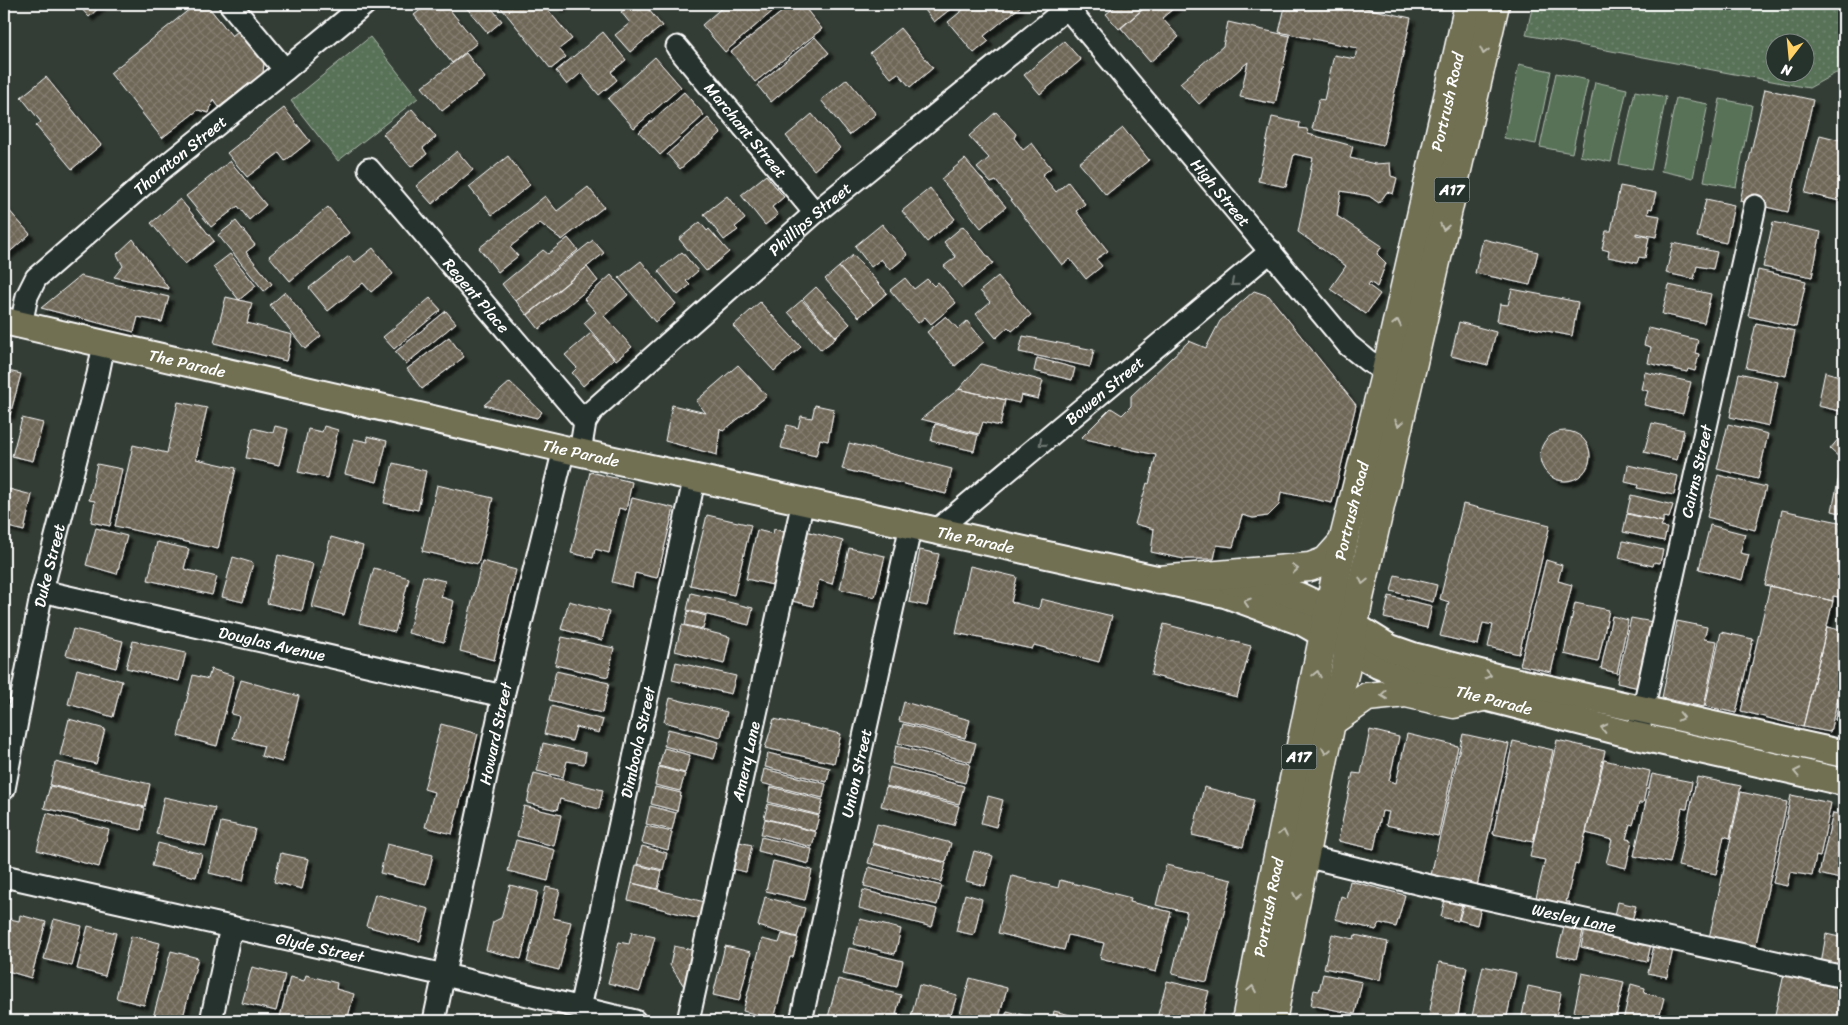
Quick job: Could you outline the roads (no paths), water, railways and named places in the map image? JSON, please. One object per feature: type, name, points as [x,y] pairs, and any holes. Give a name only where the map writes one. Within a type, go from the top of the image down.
[{"type":"highway","name":"Portrush Road","points":[[1272,1021],[1331,722],[1351,636],[1398,373],[1469,4]]},
{"type":"highway","name":"Portrush Road","points":[[1246,1021],[1343,542],[1398,373],[1495,4]]},
{"type":"highway","points":[[1159,580],[1310,568],[1326,561],[1343,542]]},
{"type":"highway","points":[[1331,722],[1367,697],[1406,693],[1454,704],[1483,697]]},
{"type":"main road","name":"The Parade","points":[[12,323],[572,450],[1225,594],[1302,622],[1327,622],[1351,636],[1385,645],[1413,656],[1500,678],[1637,736],[1844,782]]},
{"type":"main road","name":"The Parade","points":[[1351,636],[1378,665],[1410,678],[1483,697],[1644,709],[1844,754]]},
{"type":"street","points":[[230,4],[285,70]]},
{"type":"street","name":"Thornton Street","points":[[12,323],[36,278],[158,172],[364,4]]},
{"type":"street","name":"High Street","points":[[1066,6],[1348,344],[1372,364],[1398,373]]},
{"type":"street","name":"Phillips Street","points":[[585,422],[592,411],[815,213],[1066,6]]},
{"type":"street","name":"Marchant Street","points":[[677,47],[815,213]]},
{"type":"street","name":"Regent Place","points":[[369,169],[585,422]]},
{"type":"street","name":"Cairns Street","points":[[1637,736],[1755,206]]},
{"type":"street","name":"Bowen Street","points":[[937,530],[1271,251]]},
{"type":"street","name":"Duke Street","points":[[4,789],[42,591],[104,344]]},
{"type":"street","points":[[572,450],[585,422]]},
{"type":"street","name":"Howard Street","points":[[434,1021],[503,696],[572,450]]},
{"type":"street","name":"Dimboola Street","points":[[580,1008],[695,476]]},
{"type":"street","name":"Amery Lane","points":[[688,1021],[803,501]]},
{"type":"street","name":"Union Street","points":[[800,1021],[911,525]]},
{"type":"street","name":"Douglas Avenue","points":[[42,591],[503,696]]},
{"type":"street","name":"Wesley Lane","points":[[1306,856],[1413,883],[1844,977]]},
{"type":"street","name":"Glyde Street","points":[[4,876],[231,926],[635,1021]]},
{"type":"street","points":[[211,1021],[231,926]]}]
